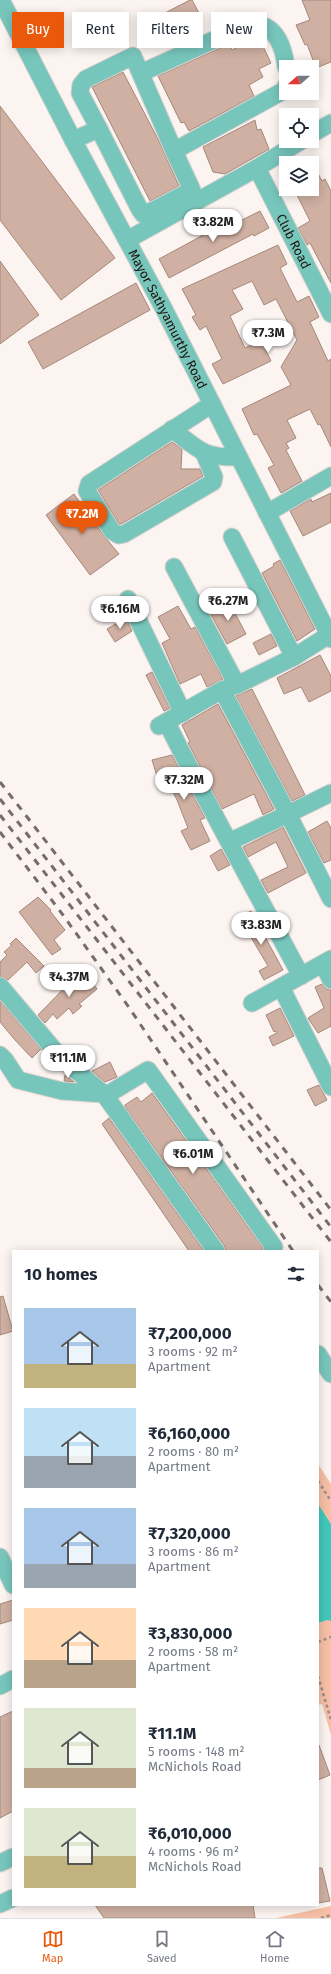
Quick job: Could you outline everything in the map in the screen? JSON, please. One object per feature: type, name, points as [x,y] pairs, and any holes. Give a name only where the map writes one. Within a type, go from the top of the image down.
[{"type":"street","name":"Mayor Sathyamurthy Road","points":[[1,0],[73,140],[164,309],[330,637]]},
{"type":"street","points":[[141,73],[240,28],[257,25],[268,28],[274,33],[284,52],[285,60]]},
{"type":"street","points":[[133,56],[192,190],[154,210],[143,214],[99,129],[80,93],[81,85],[86,79],[133,56]]},
{"type":"street","points":[[174,151],[279,93]]},
{"type":"street","points":[[319,130],[331,123]]},
{"type":"street","points":[[73,140],[99,129]]},
{"type":"street","points":[[127,240],[257,168],[290,148]]},
{"type":"street","name":"Club Road","points":[[257,168],[331,314]]},
{"type":"street","points":[[100,191],[124,179]]},
{"type":"street","points":[[204,453],[214,478],[213,482],[124,534],[119,535],[112,531],[87,491],[87,487],[172,429],[212,404]]},
{"type":"street","points":[[172,429],[204,453],[223,458],[238,457]]},
{"type":"street","points":[[266,513],[331,476]]},
{"type":"street","points":[[232,537],[294,657]]},
{"type":"street","points":[[174,567],[288,814],[331,899]]},
{"type":"street","points":[[128,599],[183,713]]},
{"type":"street","points":[[301,976],[204,797],[163,725],[229,687],[294,657],[330,637]]},
{"type":"street","points":[[228,842],[331,793]]},
{"type":"street","points":[[252,1003],[327,961],[331,980]]},
{"type":"street","points":[[0,986],[62,1058],[104,1094],[215,1250]]},
{"type":"street","points":[[281,986],[331,1087]]},
{"type":"street","points":[[0,1055],[18,1080],[62,1091],[110,1094],[148,1070],[274,1248],[273,1250]]},
{"type":"street","points":[[319,1356],[331,1374]]},
{"type":"street","points":[[0,1557],[12,1583]]},
{"type":"street","points":[[0,1686],[12,1680]]},
{"type":"street","points":[[0,1863],[12,1857]]},
{"type":"street","points":[[0,1904],[12,1898]]},
{"type":"path","points":[[319,1483],[331,1501]]},
{"type":"path","points":[[319,1642],[331,1637]]},
{"type":"path","points":[[319,1679],[331,1720]]},
{"type":"path","points":[[321,1918],[331,1915]]},
{"type":"shaded area","points":[[319,1466],[331,1484],[331,1735],[322,1704],[319,1705]]},
{"type":"shaded area","points":[[331,1906],[331,1918],[276,1918]]},
{"type":"water","points":[[319,1506],[331,1524],[331,1621],[327,1620],[319,1623]]},
{"type":"building","points":[[192,0],[198,12],[167,12]]},
{"type":"building","points":[[302,0],[331,0],[331,62],[319,67],[319,60],[313,60],[307,44],[305,45],[296,25],[310,20]]},
{"type":"building","points":[[220,48],[231,48],[232,50],[236,48],[264,48],[271,63],[259,69],[263,77],[249,85],[254,96],[189,131],[184,122],[181,123],[158,76]]},
{"type":"building","points":[[123,72],[160,143],[179,186],[150,201],[92,87]]},
{"type":"building","points":[[0,106],[115,258],[61,300],[0,220]]},
{"type":"building","points":[[255,120],[257,130],[261,129],[269,149],[225,174],[213,172],[203,147]]},
{"type":"building","points":[[319,175],[322,181],[325,179],[331,191],[331,283],[310,243],[307,245],[298,228],[310,221],[298,196],[319,196]]},
{"type":"building","points":[[260,211],[269,228],[254,236],[253,234],[169,278],[159,259],[233,219],[236,223]]},
{"type":"building","points":[[278,245],[287,264],[280,268],[297,302],[309,296],[319,317],[310,322],[328,361],[331,359],[331,447],[320,424],[318,425],[310,409],[287,420],[296,438],[286,443],[289,448],[286,450],[302,481],[281,493],[268,468],[274,465],[257,434],[254,435],[242,409],[291,385],[281,367],[297,340],[276,299],[264,305],[252,281],[232,290],[243,309],[230,316],[245,348],[261,340],[271,361],[223,384],[212,364],[222,359],[206,326],[200,330],[192,317],[196,315],[182,289]]},
{"type":"building","points":[[0,261],[39,315],[0,344]]},
{"type":"building","points":[[136,283],[150,310],[43,369],[28,342]]},
{"type":"building","points":[[172,442],[182,449],[181,469],[200,469],[203,476],[119,524],[98,490]]},
{"type":"building","points":[[331,493],[331,522],[303,536],[290,511],[311,499],[312,502]]},
{"type":"building","points":[[74,494],[119,554],[90,575],[46,515]]},
{"type":"building","points":[[280,560],[315,629],[297,641],[262,573],[274,566],[273,564]]},
{"type":"building","points":[[228,600],[246,634],[227,644],[209,611]]},
{"type":"building","points":[[178,606],[191,629],[195,627],[223,679],[207,687],[201,674],[180,684],[162,643],[170,639],[158,617]]},
{"type":"building","points":[[126,618],[132,631],[115,642],[107,629]]},
{"type":"building","points":[[271,634],[277,646],[259,655],[253,643]]},
{"type":"building","points":[[320,655],[331,676],[331,691],[309,702],[301,687],[284,694],[277,678]]},
{"type":"building","points":[[152,672],[170,708],[164,711],[146,675]]},
{"type":"building","points":[[252,689],[305,795],[292,801],[236,696]]},
{"type":"building","points":[[218,704],[274,809],[263,815],[254,794],[222,809],[188,743],[190,742],[182,725]]},
{"type":"building","points":[[172,755],[205,818],[200,820],[210,841],[191,850],[181,831],[188,828],[177,800],[164,774],[157,776],[152,760]]},
{"type":"building","points":[[327,821],[331,828],[331,860],[324,863],[308,832]]},
{"type":"building","points":[[283,827],[306,873],[268,893],[261,880],[288,867],[276,842],[248,857],[243,847]]},
{"type":"building","points":[[221,849],[230,865],[218,871],[210,856]]},
{"type":"building","points":[[38,897],[51,910],[50,911],[65,930],[54,940],[61,949],[52,955],[19,912]]},
{"type":"building","points":[[251,911],[283,970],[264,980],[259,971],[268,966],[249,934],[247,934],[239,917]]},
{"type":"building","points":[[16,938],[44,966],[36,973],[27,962],[8,980],[0,976],[0,962],[7,955],[4,952],[12,945],[10,944]]},
{"type":"building","points":[[83,972],[97,989],[79,1004],[82,1006],[73,1014],[69,1008],[57,1019],[53,1014],[45,1023],[38,1015],[73,979]]},
{"type":"building","points":[[322,984],[326,989],[331,990],[331,1026],[318,1033],[308,1018],[324,1008],[315,987]]},
{"type":"building","points":[[0,1001],[41,1049],[32,1058],[0,1022]]},
{"type":"building","points":[[280,1008],[294,1036],[273,1046],[269,1037],[277,1033],[276,1031],[274,1032],[266,1015]]},
{"type":"building","points":[[110,1062],[117,1077],[105,1082],[92,1071]]},
{"type":"building","points":[[65,1075],[74,1082],[64,1081]]},
{"type":"building","points":[[319,1085],[327,1100],[315,1106],[307,1090]]},
{"type":"building","points":[[152,1093],[263,1248],[262,1250],[226,1250],[224,1245],[125,1107],[125,1105],[137,1097],[141,1102]]},
{"type":"building","points":[[109,1118],[203,1250],[188,1250],[102,1124]]},
{"type":"building","points":[[3,1296],[12,1331],[0,1335],[0,1297]]},
{"type":"building","points":[[12,1600],[12,1620],[0,1624],[0,1604]]},
{"type":"building","points":[[12,1711],[12,1812],[0,1818],[0,1717]]},
{"type":"building","points":[[319,1745],[330,1775],[319,1780]]},
{"type":"building","points":[[319,1868],[322,1868],[330,1901],[319,1903]]},
{"type":"building","points":[[96,1906],[253,1906],[255,1918],[104,1918]]},
{"type":"railway","points":[[0,782],[331,1210]]},
{"type":"railway","points":[[0,799],[331,1227]]},
{"type":"railway","points":[[0,815],[331,1242]]},
{"type":"railway","points":[[0,832],[63,915],[128,1006],[292,1250]]},
{"type":"railway","points":[[319,1286],[331,1302]]}]
